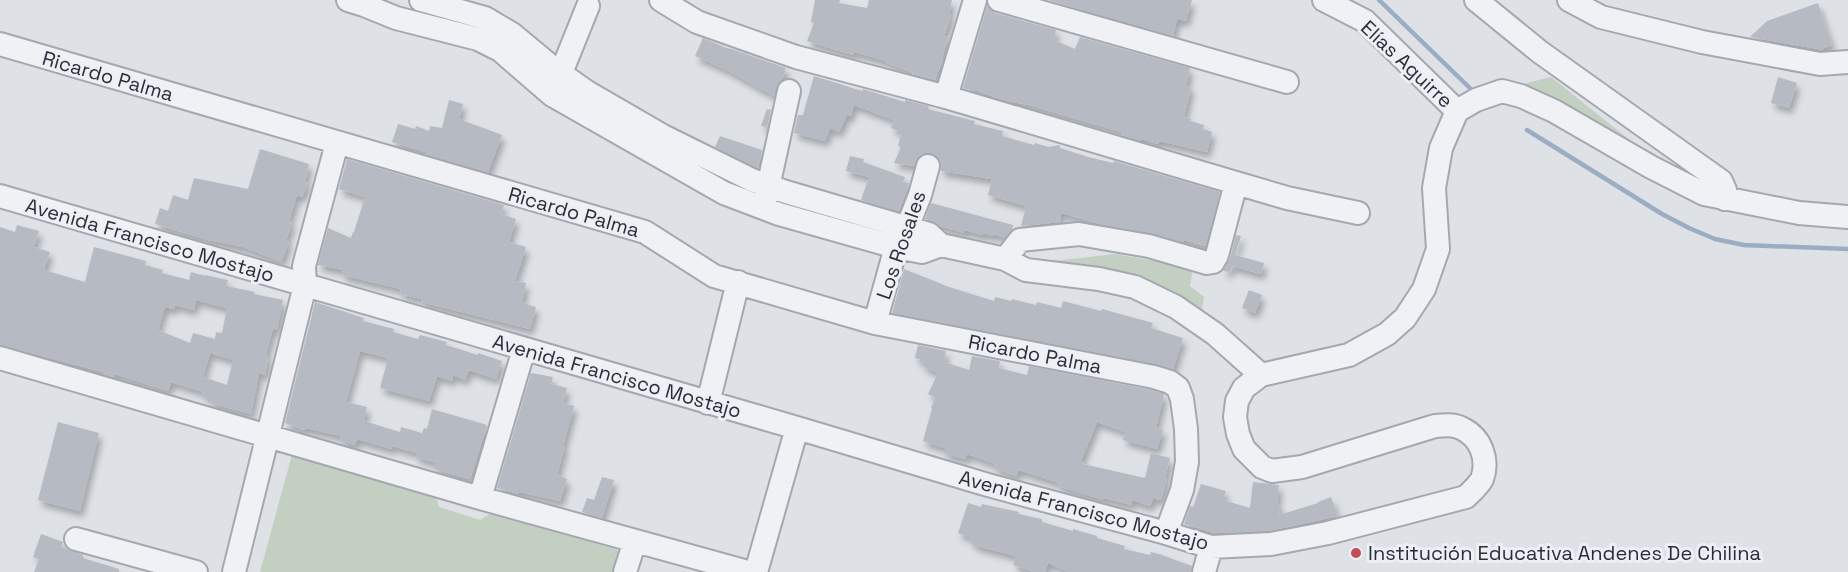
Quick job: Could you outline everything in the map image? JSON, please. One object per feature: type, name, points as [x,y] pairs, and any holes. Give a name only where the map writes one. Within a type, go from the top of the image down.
[{"type":"street","points":[[348,0],[378,5],[396,18],[478,39],[500,50],[552,95],[724,193],[779,214],[902,237],[929,234],[941,245],[1005,259],[1026,270],[1099,279],[1135,287],[1176,307],[1215,334],[1261,375],[1349,355],[1388,334],[1405,318],[1424,289],[1438,249],[1434,188],[1441,148],[1466,106],[1502,92],[1521,96],[1554,111],[1676,181],[1704,194],[1799,213],[1848,217]]},
{"type":"street","points":[[421,0],[485,18],[513,34],[561,74],[588,92],[663,136],[752,180],[902,237]]},
{"type":"street","points":[[661,0],[697,22],[796,57],[946,97],[1287,198],[1358,213]]},
{"type":"street","points":[[946,97],[975,0]]},
{"type":"street","points":[[999,0],[1287,82]]},
{"type":"street","name":"Elías Aguirre","points":[[1324,0],[1365,21],[1466,106]]},
{"type":"street","points":[[1476,0],[1540,52],[1721,181],[1725,190],[1724,199]]},
{"type":"street","points":[[1569,0],[1604,8],[1702,42],[1820,64],[1848,62]]},
{"type":"street","points":[[552,95],[588,6]]},
{"type":"street","name":"Ricardo Palma","points":[[0,44],[645,232],[714,276],[875,323],[1170,382],[1178,388],[1182,399],[1186,429],[1186,462],[1182,490],[1166,533]]},
{"type":"street","points":[[763,208],[789,92]]},
{"type":"street","points":[[234,572],[305,285],[304,266],[337,143]]},
{"type":"street","name":"Los Rosales","points":[[875,323],[902,237],[920,195],[928,166]]},
{"type":"street","points":[[1005,259],[1020,240],[1080,234],[1149,246],[1207,263],[1213,262],[1217,255],[1236,183]]},
{"type":"street","name":"Avenida Francisco Mostajo","points":[[0,196],[988,485],[1211,547],[1271,544],[1339,530],[1466,497],[1481,479],[1484,456],[1480,445],[1473,435],[1463,428],[1451,425],[1435,426],[1302,466],[1272,471],[1262,467],[1244,449],[1235,417],[1237,401],[1244,387],[1261,375]]},
{"type":"street","points":[[708,403],[738,282]]},
{"type":"street","points":[[480,498],[524,348]]},
{"type":"street","points":[[0,358],[480,498],[747,572]]},
{"type":"street","points":[[756,572],[797,428]]},
{"type":"street","points":[[76,539],[196,572]]},
{"type":"street","points":[[625,572],[634,541]]},
{"type":"street","points":[[1204,572],[1211,547]]},
{"type":"green space","points":[[1551,77],[1671,173],[1519,85]]},
{"type":"green space","points":[[1115,254],[1193,268],[1190,286],[1204,297],[1202,309],[1138,287],[1037,263]]},
{"type":"green space","points":[[293,451],[435,493],[439,507],[480,520],[495,511],[623,552],[617,572],[260,572]]},
{"type":"building","points":[[815,0],[840,0],[839,3],[867,8],[869,0],[952,0],[949,15],[951,16],[944,36],[948,37],[935,80],[912,74],[886,61],[854,52],[853,55],[807,41],[814,23],[811,22]]},
{"type":"building","points":[[1048,0],[1192,0],[1186,21],[1177,19],[1173,36]]},
{"type":"building","points":[[1818,3],[1832,45],[1824,50],[1750,37],[1767,21]]},
{"type":"building","points":[[987,6],[995,13],[1056,30],[1054,40],[1075,49],[1080,37],[1190,68],[1186,86],[1191,87],[1184,117],[1204,125],[1203,129],[1212,132],[1207,152],[1159,141],[1158,144],[1141,139],[1140,141],[1122,135],[1121,132],[963,88]]},
{"type":"building","points":[[703,38],[786,68],[774,96],[727,70],[695,56]]},
{"type":"building","points":[[814,76],[862,91],[863,89],[905,102],[905,100],[929,106],[928,109],[1003,131],[1002,136],[1034,145],[1035,143],[1048,147],[1060,145],[1060,148],[1088,157],[1113,163],[1114,161],[1220,192],[1205,246],[1104,225],[1061,213],[1060,222],[1021,226],[1026,206],[988,195],[992,179],[941,171],[941,162],[931,153],[919,156],[914,166],[894,163],[901,147],[898,146],[901,135],[899,131],[891,128],[894,120],[854,105],[851,116],[847,115],[839,132],[830,128],[825,141],[794,133],[798,115],[803,115]]},
{"type":"building","points":[[1778,77],[1797,83],[1789,108],[1771,103]]},
{"type":"building","points":[[449,100],[463,104],[459,119],[502,135],[488,172],[392,142],[398,124],[415,129],[416,126],[429,131],[430,126],[442,128]]},
{"type":"building","points":[[767,109],[771,110],[767,127],[761,126]]},
{"type":"building","points":[[720,136],[762,150],[758,168],[715,147]]},
{"type":"building","points":[[260,149],[309,164],[305,182],[308,183],[302,197],[297,195],[289,221],[292,222],[286,241],[289,242],[281,262],[243,247],[208,240],[155,224],[160,208],[168,211],[173,195],[188,200],[194,178],[248,189]]},
{"type":"building","points":[[850,156],[864,159],[863,162],[905,177],[903,182],[909,183],[899,211],[861,200],[869,177],[846,171]]},
{"type":"building","points":[[347,159],[504,205],[501,214],[516,219],[509,242],[526,247],[515,281],[526,283],[522,303],[536,307],[530,329],[421,302],[422,299],[400,294],[401,289],[342,275],[343,270],[318,265],[328,228],[351,238],[365,197],[339,189]]},
{"type":"building","points":[[931,203],[1013,225],[1012,230],[1005,238],[994,234],[993,236],[983,233],[983,235],[964,230],[964,233],[940,226],[925,219]]},
{"type":"building","points":[[17,225],[39,231],[34,247],[50,252],[44,270],[85,282],[94,247],[146,261],[145,265],[163,270],[162,273],[189,280],[191,272],[228,280],[226,286],[283,300],[277,330],[273,329],[266,354],[268,358],[265,375],[259,373],[251,414],[210,403],[211,399],[202,395],[203,392],[171,382],[168,391],[115,374],[114,377],[103,374],[103,372],[0,345],[0,227],[15,232]],"holes":[[[196,300],[227,308],[222,333],[216,332],[215,339],[193,333],[190,343],[158,330],[165,307],[174,309],[175,305],[194,310]],[[210,353],[233,360],[227,385],[203,377]]]},
{"type":"building","points":[[1236,235],[1241,236],[1235,255],[1264,263],[1261,274],[1232,266],[1230,272],[1223,271],[1230,258]]},
{"type":"building","points":[[904,269],[949,287],[994,301],[995,297],[1036,305],[1037,302],[1061,308],[1063,301],[1153,323],[1151,328],[1183,338],[1173,369],[892,313]]},
{"type":"building","points":[[1249,290],[1262,295],[1255,313],[1242,308]]},
{"type":"building","points":[[315,302],[364,318],[363,321],[394,329],[393,332],[418,339],[420,335],[447,342],[446,345],[502,361],[496,379],[469,370],[465,380],[453,375],[452,381],[437,376],[429,401],[380,388],[388,358],[360,351],[346,402],[367,407],[364,421],[400,432],[401,427],[422,433],[424,428],[427,429],[432,409],[487,425],[470,479],[434,469],[436,463],[416,457],[417,453],[392,446],[391,449],[357,439],[355,445],[340,441],[341,436],[305,428],[304,430],[285,423]]},
{"type":"building","points":[[918,345],[946,351],[944,362],[969,370],[972,356],[1000,361],[999,368],[1027,375],[1029,366],[1164,394],[1156,428],[1163,430],[1157,449],[1123,440],[1125,432],[1097,422],[1081,461],[1084,462],[1083,464],[1145,478],[1151,453],[1170,458],[1161,500],[1153,498],[1150,506],[1132,500],[1131,505],[1103,498],[1103,500],[1058,486],[1059,483],[1019,470],[1016,476],[994,468],[995,464],[967,454],[965,459],[943,453],[947,449],[923,441],[935,398],[928,394],[938,373],[924,367],[922,360],[915,358]]},
{"type":"building","points":[[531,373],[553,377],[551,384],[567,388],[563,403],[574,406],[557,475],[567,479],[560,501],[497,488]]},
{"type":"building","points":[[58,422],[99,433],[80,511],[38,500]]},
{"type":"building","points":[[602,477],[614,480],[602,518],[582,512],[587,498],[594,500]]},
{"type":"building","points":[[1253,482],[1279,485],[1277,505],[1280,506],[1279,515],[1331,497],[1338,516],[1269,531],[1216,533],[1184,524],[1201,484],[1226,491],[1223,500],[1250,508]]},
{"type":"building","points":[[968,503],[1019,512],[1018,514],[1042,519],[1042,522],[1097,536],[1097,538],[1125,546],[1124,549],[1150,555],[1151,552],[1159,554],[1192,566],[1191,572],[1069,572],[1048,563],[1045,572],[1034,572],[1013,565],[1016,556],[973,545],[974,542],[969,541],[970,537],[958,533]]},
{"type":"building","points":[[41,534],[63,542],[61,547],[83,555],[83,558],[119,569],[119,572],[34,572],[39,559],[33,557]]},
{"type":"waterway","points":[[1379,0],[1476,94]]},
{"type":"waterway","points":[[1527,130],[1662,214],[1715,239],[1744,245],[1848,249]]},
{"type":"place","name":"Institución Educativa Andenes De Chilina","points":[[1356,553]]}]
